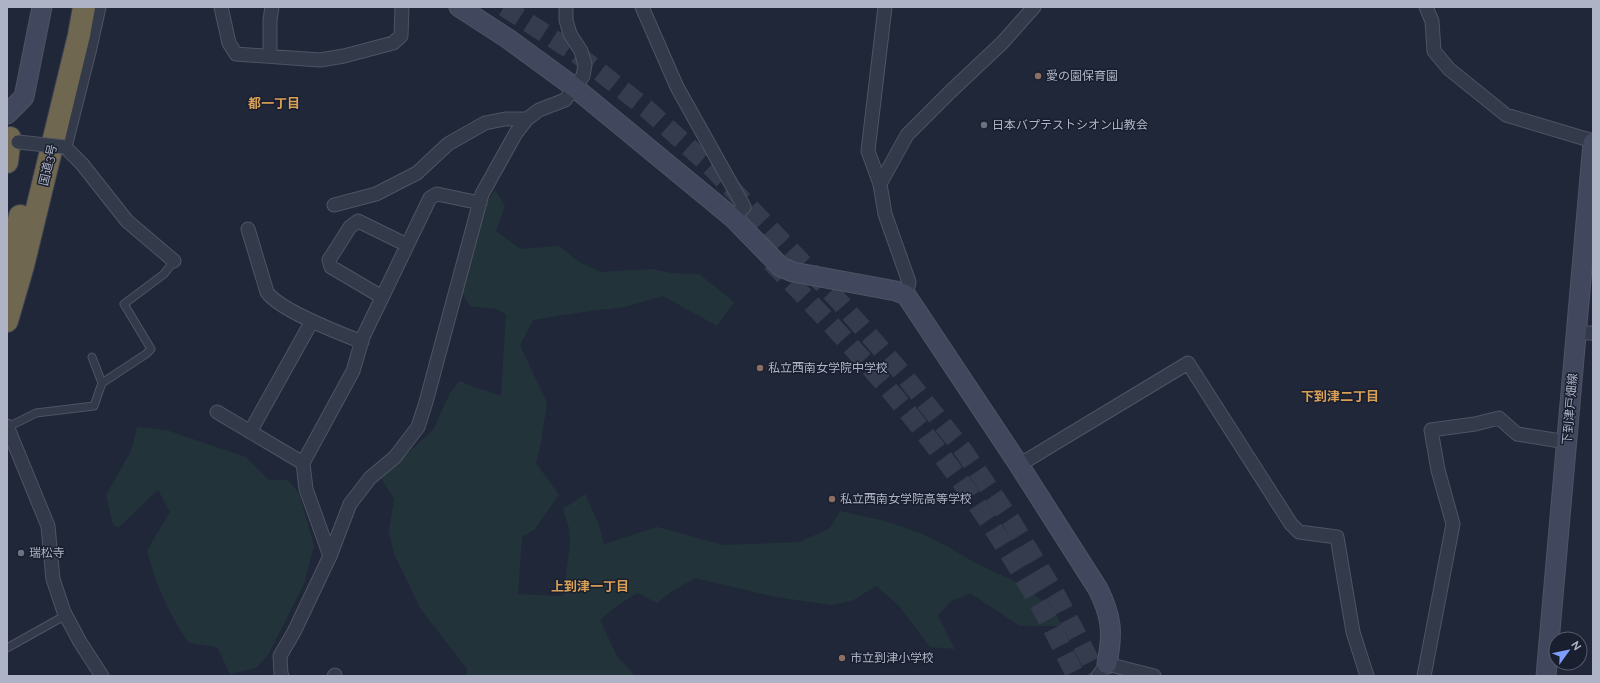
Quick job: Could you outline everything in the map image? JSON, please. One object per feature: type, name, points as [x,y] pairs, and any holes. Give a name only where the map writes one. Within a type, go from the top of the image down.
[{"type":"highway","name":"国道3号","points":[[7,267],[43,126],[65,31],[69,7]]},
{"type":"highway","name":"国道3号","points":[[7,321],[23,266],[77,42],[84,7]]},
{"type":"highway","points":[[7,162],[12,138]]},
{"type":"street","points":[[7,114],[24,96],[42,7]]},
{"type":"street","points":[[65,146],[89,52],[98,7]]},
{"type":"street","points":[[221,7],[229,43],[236,54],[320,60],[344,56],[393,43],[401,36],[402,7]]},
{"type":"street","points":[[270,56],[270,20],[272,7]]},
{"type":"street","points":[[459,7],[506,38],[574,88],[733,218],[781,267],[793,272],[906,295],[1019,465],[1098,589],[1106,606],[1111,632],[1111,644],[1103,670],[1154,676]]},
{"type":"street","points":[[282,676],[280,656],[294,632],[330,556],[350,504],[370,478],[396,457],[418,426],[426,402],[482,194],[516,133],[527,119],[539,110],[565,100],[582,76],[585,65],[581,51],[570,34],[566,20],[566,7]]},
{"type":"street","points":[[642,7],[677,88],[744,207],[733,218]]},
{"type":"street","points":[[884,7],[868,151],[880,184],[885,214],[909,282],[906,295]]},
{"type":"street","points":[[880,184],[907,135],[1002,43],[1034,7]]},
{"type":"street","points":[[1426,7],[1432,22],[1434,51],[1449,69],[1506,115],[1593,142]]},
{"type":"street","points":[[334,205],[376,194],[417,172],[448,144],[485,123],[505,119],[527,119]]},
{"type":"street","points":[[12,138],[65,146],[82,164],[127,221],[174,261]]},
{"type":"street","name":"下到津戸畑線","points":[[1546,676],[1567,442],[1585,333],[1593,142]]},
{"type":"street","points":[[330,556],[306,489],[303,463],[353,371],[362,342],[382,297],[430,198],[437,194],[480,203]]},
{"type":"street","points":[[382,297],[331,268],[329,260],[350,227],[358,221],[407,245]]},
{"type":"street","points":[[248,229],[267,292],[272,298],[312,321],[362,342]]},
{"type":"street","points":[[250,432],[312,321]]},
{"type":"street","points":[[1019,465],[1188,363],[1291,524],[1299,532],[1337,537],[1353,632],[1367,676]]},
{"type":"street","points":[[217,412],[303,463]]},
{"type":"street","points":[[1424,676],[1453,524],[1438,470],[1431,430],[1475,424],[1499,418],[1517,434],[1567,442]]},
{"type":"street","points":[[7,427],[48,526],[53,579],[66,615],[80,642],[102,676]]},
{"type":"lane","points":[[7,427],[36,413],[94,406],[102,384],[146,354],[150,349],[124,304],[164,274],[174,261]]},
{"type":"lane","points":[[92,357],[102,384]]},
{"type":"lane","points":[[7,648],[66,615]]},
{"type":"shaded area","points":[[495,190],[505,206],[496,231],[520,249],[559,246],[579,262],[601,272],[651,269],[672,273],[699,274],[734,302],[717,326],[663,296],[625,307],[533,320],[520,345],[547,403],[541,443],[536,463],[559,495],[534,530],[522,537],[518,594],[563,596],[570,544],[569,528],[563,509],[585,494],[599,525],[604,544],[657,527],[723,545],[800,542],[830,528],[840,511],[885,521],[923,534],[975,563],[1014,581],[1053,608],[1062,626],[1020,626],[970,593],[950,602],[938,616],[955,649],[930,647],[899,606],[876,586],[852,601],[831,605],[776,597],[695,578],[671,592],[657,603],[637,593],[614,608],[600,620],[617,656],[635,676],[466,676],[467,669],[420,608],[394,554],[389,532],[394,499],[381,478],[433,430],[450,393],[459,381],[501,396],[506,314],[496,309],[470,306],[462,293],[484,206]]},
{"type":"shaded area","points":[[137,427],[166,430],[246,457],[269,480],[288,480],[299,493],[314,546],[304,584],[268,655],[256,668],[230,674],[217,647],[189,643],[175,620],[154,575],[147,550],[170,512],[158,490],[119,527],[113,525],[106,495],[131,451]]},
{"type":"tunnel","points":[[504,7],[577,54],[648,110],[713,169],[838,300],[903,374],[963,450],[1012,522],[1059,600],[1098,676]]},
{"type":"tunnel","points":[[771,262],[818,310],[885,385],[948,464],[998,536],[1021,574],[1047,619],[1076,676]]},
{"type":"place","name":"愛の園保育園","points":[[1038,76]]},
{"type":"place","name":"日本バプテストシオン山教会","points":[[984,125]]},
{"type":"place","name":"私立西南女学院中学校","points":[[760,368]]},
{"type":"place","name":"私立西南女学院高等学校","points":[[832,499]]},
{"type":"place","name":"瑞松寺","points":[[21,553]]},
{"type":"place","name":"市立到津小学校","points":[[842,658]]},
{"type":"district","name":"都一丁目","points":[[274,103]]},
{"type":"district","name":"下到津二丁目","points":[[1340,396]]},
{"type":"district","name":"上到津一丁目","points":[[590,586]]}]
